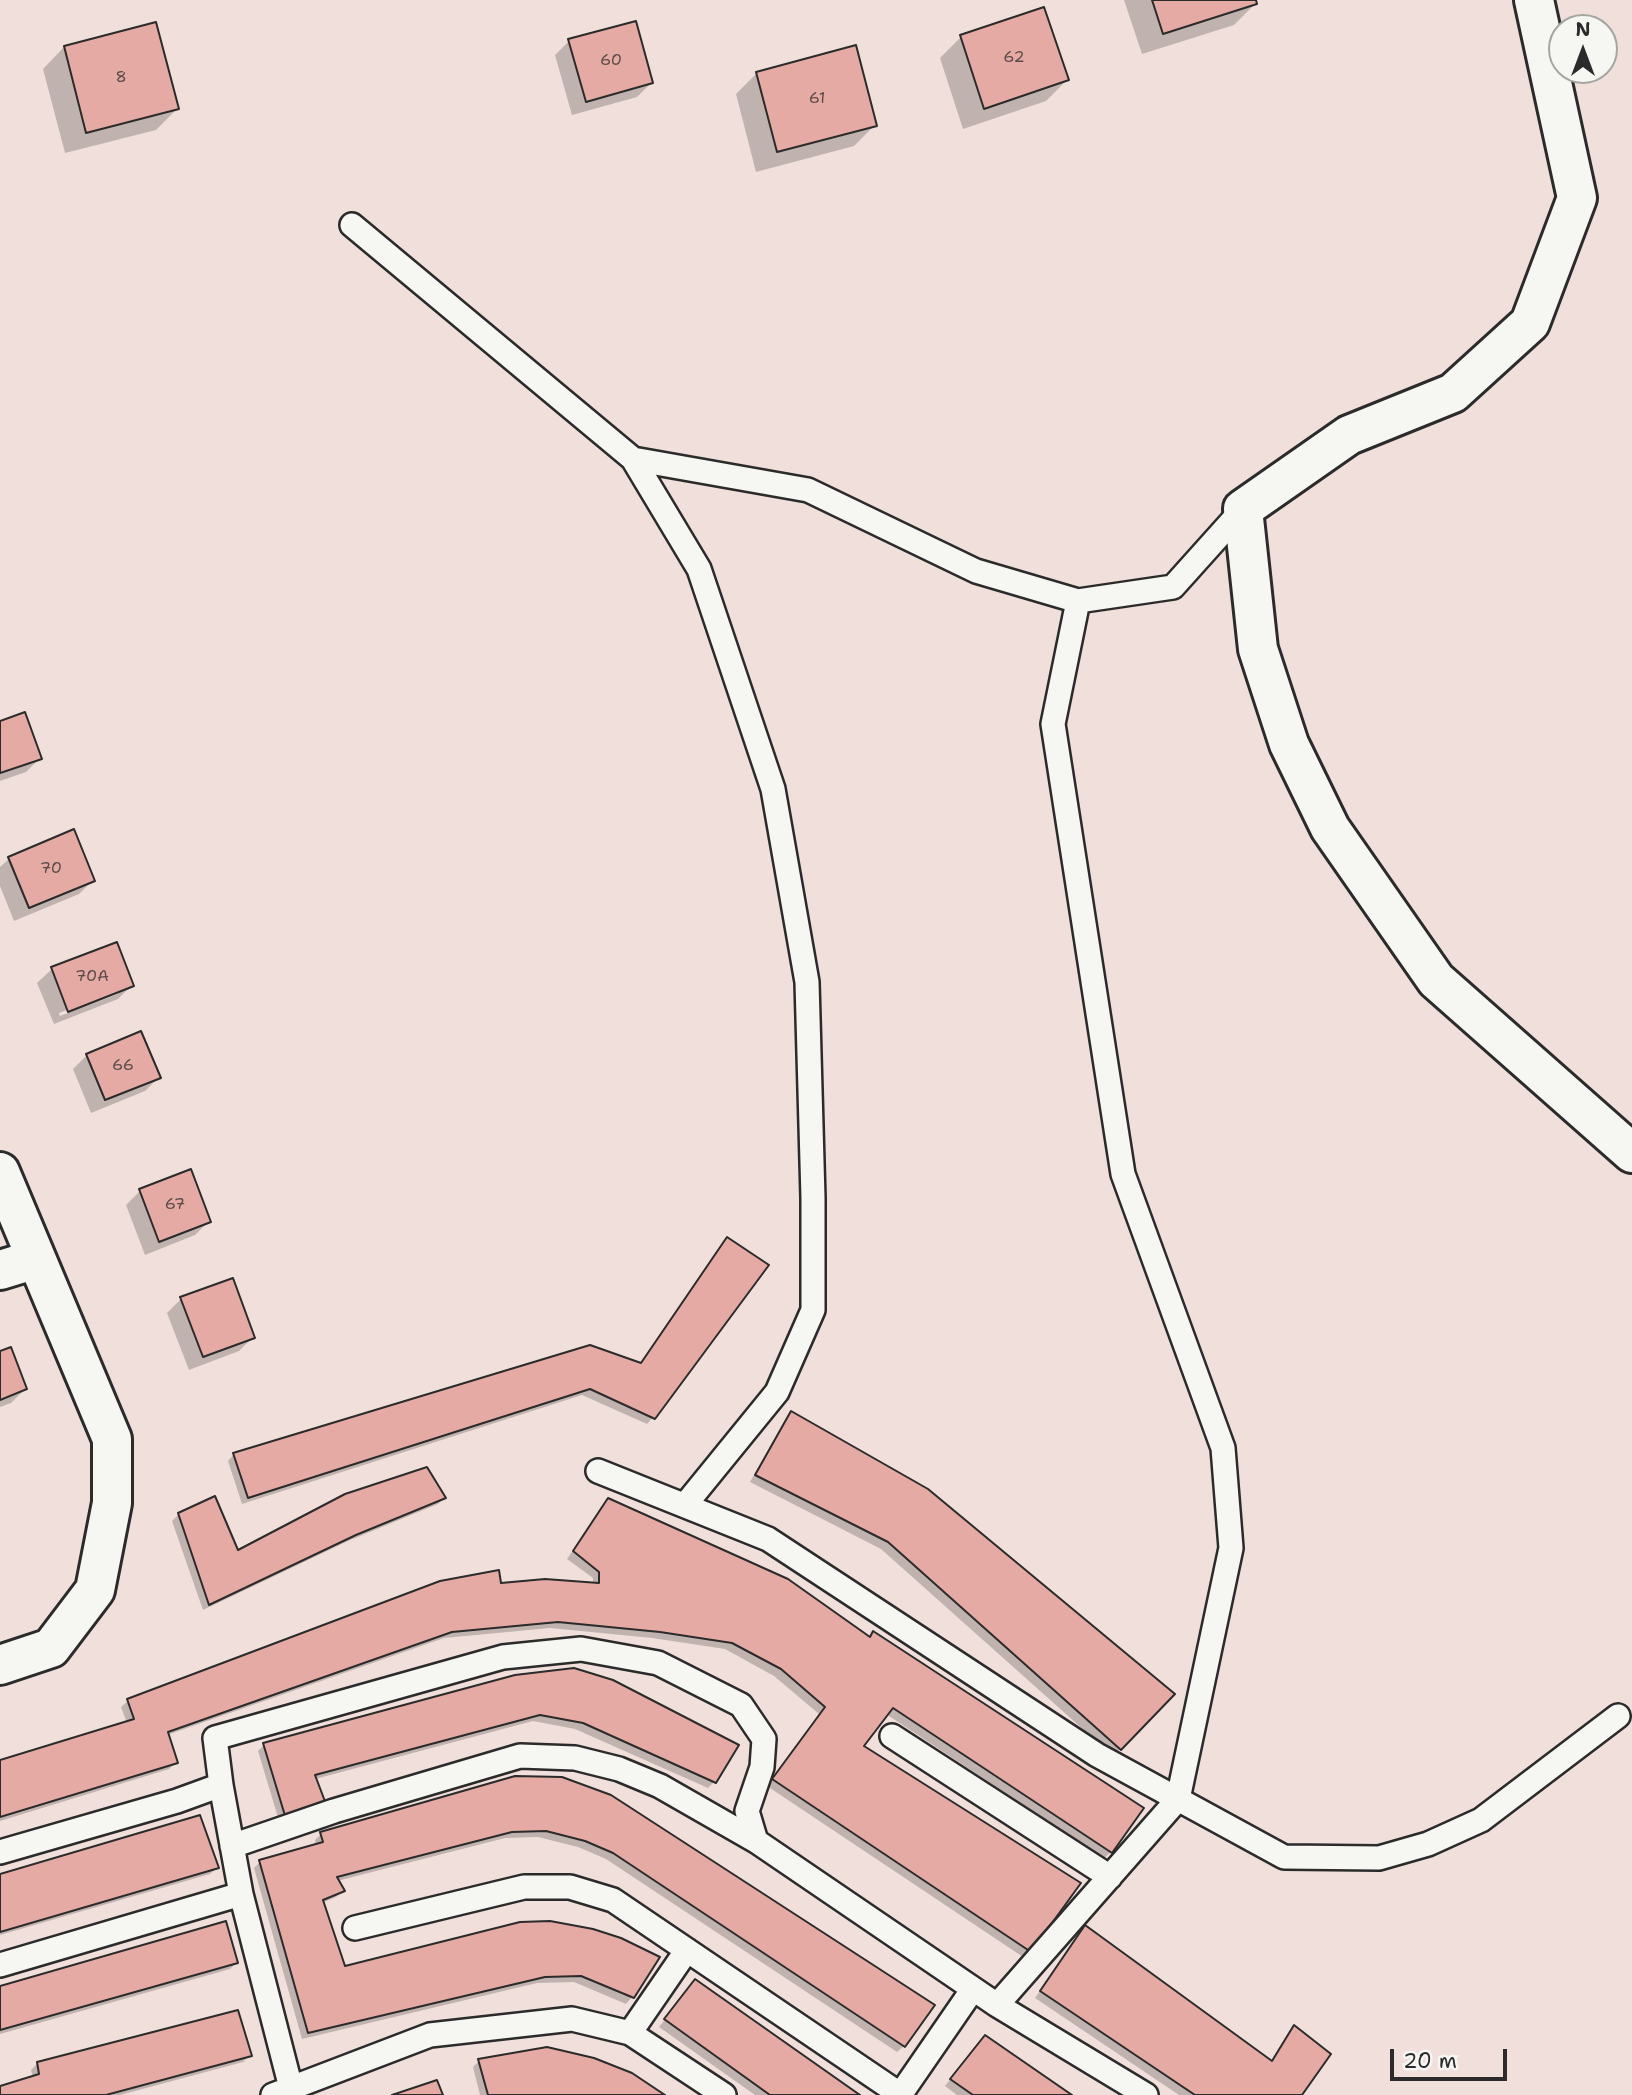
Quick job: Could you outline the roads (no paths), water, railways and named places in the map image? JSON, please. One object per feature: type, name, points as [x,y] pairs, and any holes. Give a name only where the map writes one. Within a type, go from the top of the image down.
[{"type":"street","points":[[1534,0],[1577,198],[1530,323],[1453,393],[1349,435],[1243,509],[1258,649],[1289,744],[1330,828],[1436,981],[1632,1153]]},
{"type":"street","points":[[0,1172],[113,1439],[113,1503],[94,1590],[51,1648],[0,1665]]},
{"type":"street","points":[[0,1269],[36,1258]]},
{"type":"lane","points":[[352,225],[633,459],[699,569],[773,789],[807,982],[813,1310],[777,1392],[685,1506]]},
{"type":"lane","points":[[633,459],[808,491],[976,571],[1078,601],[1173,587],[1243,509]]},
{"type":"lane","points":[[997,2005],[1178,1799],[1231,1548],[1223,1448],[1123,1174],[1053,724],[1078,601]]},
{"type":"lane","points":[[598,1471],[768,1539],[1097,1755],[1284,1857],[1379,1858],[1428,1844],[1481,1820],[1618,1716]]},
{"type":"lane","points":[[724,2095],[630,2033],[572,2019],[430,2035],[282,2092],[241,1894],[215,1738],[503,1657],[581,1649],[658,1663],[741,1705],[764,1740],[762,1767],[747,1811],[756,1841]]},
{"type":"lane","points":[[892,1735],[1110,1877]]},
{"type":"lane","points":[[232,1846],[334,1811],[520,1756],[575,1758],[619,1769],[660,1786],[756,1841],[997,2005],[1146,2095]]},
{"type":"lane","points":[[0,1852],[177,1801],[221,1785]]},
{"type":"lane","points":[[355,1928],[524,1887],[569,1887],[613,1900],[901,2095],[973,1989]]},
{"type":"lane","points":[[0,1965],[241,1894]]},
{"type":"lane","points":[[630,2033],[687,1950]]}]
